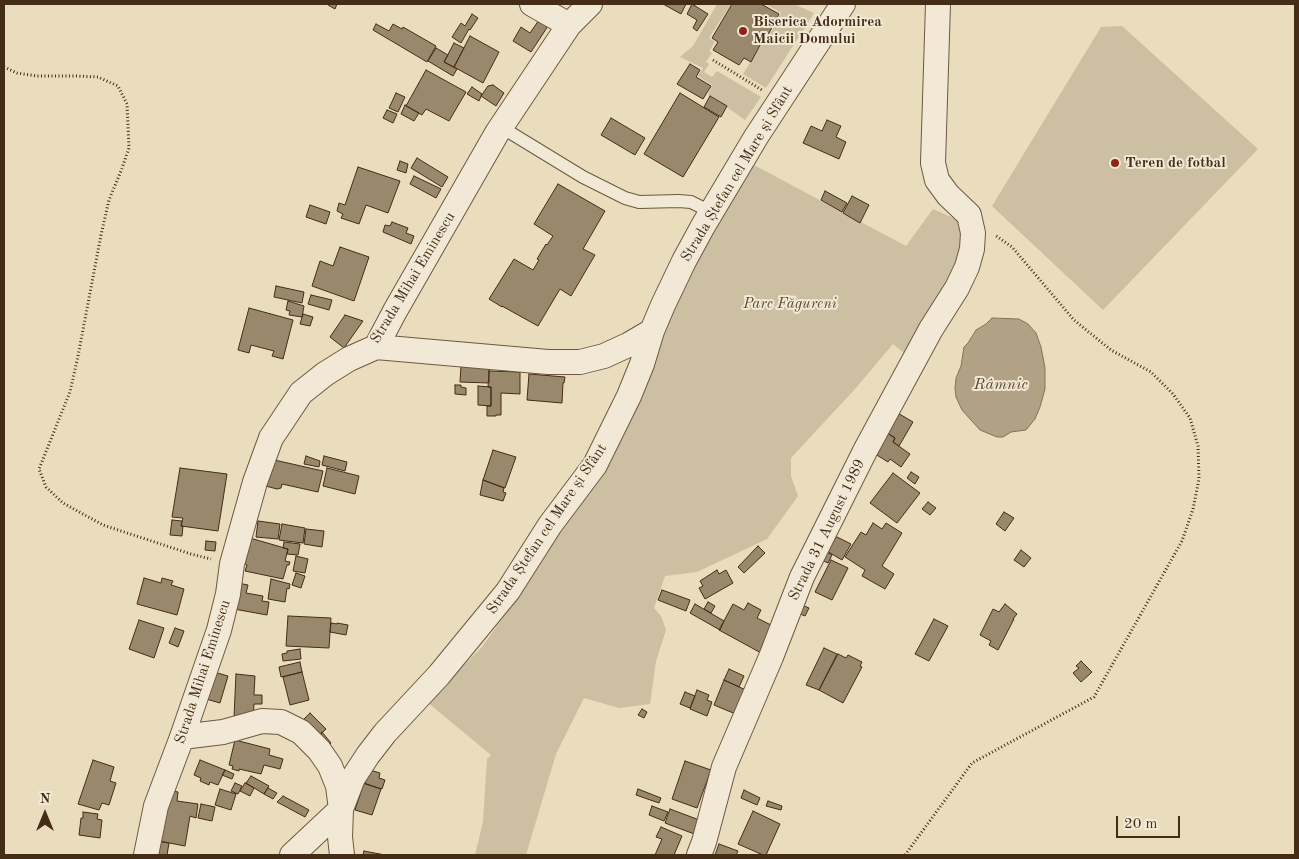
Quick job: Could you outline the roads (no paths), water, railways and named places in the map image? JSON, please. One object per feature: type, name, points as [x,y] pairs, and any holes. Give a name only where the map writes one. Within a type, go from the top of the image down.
[{"type":"street","points":[[532,4],[569,25]]},
{"type":"street","name":"Strada Mihai Eminescu","points":[[146,855],[156,806],[220,630],[232,564],[255,482],[271,438],[301,393],[325,374],[349,359],[376,346],[501,127],[569,25],[590,4]]},
{"type":"street","name":"Strada Ștefan cel Mare și Sfânt","points":[[342,855],[340,837],[341,809],[353,778],[368,755],[439,675],[508,591],[550,525],[594,465],[629,396],[642,364],[652,331],[684,261],[756,137],[843,4]]},
{"type":"street","name":"Strada 31 August 1989","points":[[699,855],[724,767],[802,577],[865,452],[931,329],[957,288],[967,267],[972,249],[973,233],[969,215],[948,195],[937,180],[934,163],[933,139],[938,4]]},
{"type":"street","points":[[376,346],[548,362],[580,362],[604,356],[652,331]]},
{"type":"street","points":[[182,737],[223,732],[262,722],[281,722],[301,732],[319,750],[330,766],[338,786],[341,809],[292,855]]},
{"type":"lane","points":[[501,127],[583,177],[625,198],[639,202],[691,202],[711,212]]},
{"type":"water","name":"Râmnic","points":[[992,318],[1019,319],[1028,324],[1036,333],[1045,368],[1045,389],[1035,419],[1026,430],[1011,432],[1003,437],[997,437],[980,430],[962,410],[956,397],[955,389],[964,347],[976,330]]},
{"type":"place","name":"Biserica Adormirea Maicii Domului","points":[[743,31]]},
{"type":"place","name":"Teren de fotbal","points":[[1115,163]]},
{"type":"park label","name":"Parc Făgureni","points":[[790,304]]}]
